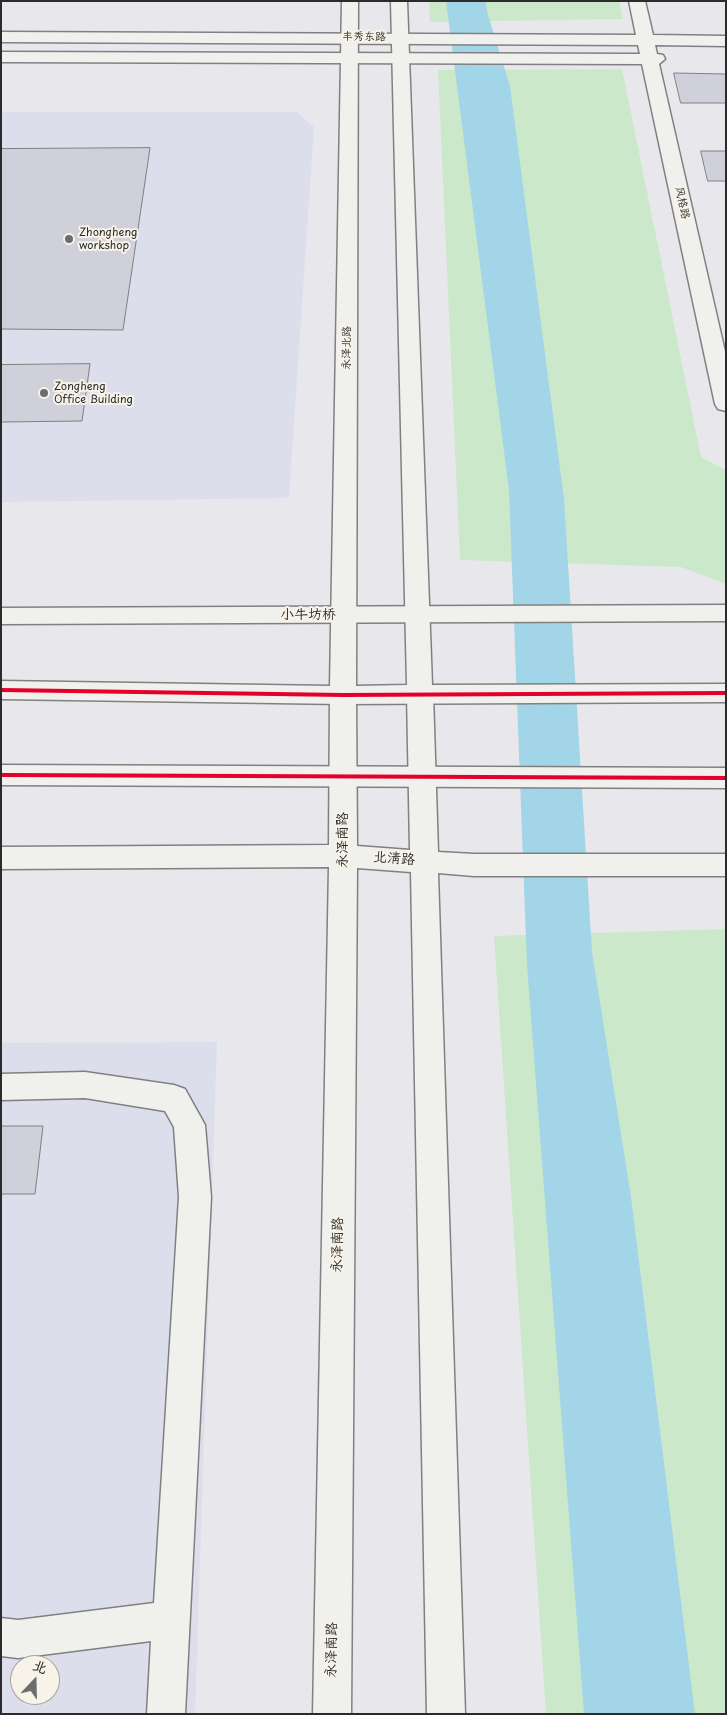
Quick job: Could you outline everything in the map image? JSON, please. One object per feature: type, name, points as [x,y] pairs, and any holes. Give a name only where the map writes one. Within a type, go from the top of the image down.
[{"type":"street","name":"永泽北路","points":[[343,694],[350,1]]},
{"type":"street","points":[[399,1],[416,614],[426,861],[446,1714]]},
{"type":"street","name":"风格路","points":[[637,1],[646,40],[660,59],[726,404]]},
{"type":"street","name":"丰秀东路","points":[[1,37],[351,37],[726,41]]},
{"type":"street","name":"丰秀东路","points":[[1,57],[660,59]]},
{"type":"street","name":"小牛坊桥","points":[[1,616],[726,613]]},
{"type":"street","points":[[1,690],[466,695],[726,693]]},
{"type":"street","name":"永泽南路","points":[[332,1714],[344,775],[343,694]]},
{"type":"street","points":[[1,775],[344,775],[475,779],[726,778]]},
{"type":"street","name":"北清路","points":[[1,858],[343,856],[474,865],[726,865]]},
{"type":"street","points":[[1,1087],[85,1085],[174,1099],[189,1124],[195,1197],[166,1714]]},
{"type":"street","points":[[1,1638],[18,1638],[172,1619]]},
{"type":"shaded area","points":[[1,112],[297,112],[314,127],[289,498],[1,502]]},
{"type":"shaded area","points":[[217,1042],[195,1714],[1,1714],[1,1043]]},
{"type":"green space","points":[[429,1],[619,1],[623,19],[430,22]]},
{"type":"green space","points":[[622,69],[701,457],[726,470],[726,584],[681,567],[460,560],[438,70]]},
{"type":"green space","points":[[726,929],[726,1714],[546,1714],[494,936]]},
{"type":"water","points":[[446,1],[486,1],[487,12],[510,86],[564,499],[592,952],[631,1197],[695,1714],[584,1714],[527,965],[509,490]]},
{"type":"building","points":[[674,73],[726,74],[726,103],[681,103]]},
{"type":"building","name":"Zhongheng workshop","points":[[150,148],[123,330],[1,329],[1,149]]},
{"type":"building","points":[[701,151],[726,151],[726,181],[708,181]]},
{"type":"building","name":"Zongheng Office Building","points":[[90,364],[82,421],[1,422],[1,365]]},
{"type":"building","points":[[1,1126],[43,1126],[35,1194],[1,1194]]},
{"type":"transit line","points":[[1,690],[343,695],[726,693]]},
{"type":"transit line","points":[[1,775],[726,778]]},
{"type":"place","name":"Zhongheng workshop","points":[[69,239]]},
{"type":"place","name":"Zongheng Office Building","points":[[44,393]]}]
